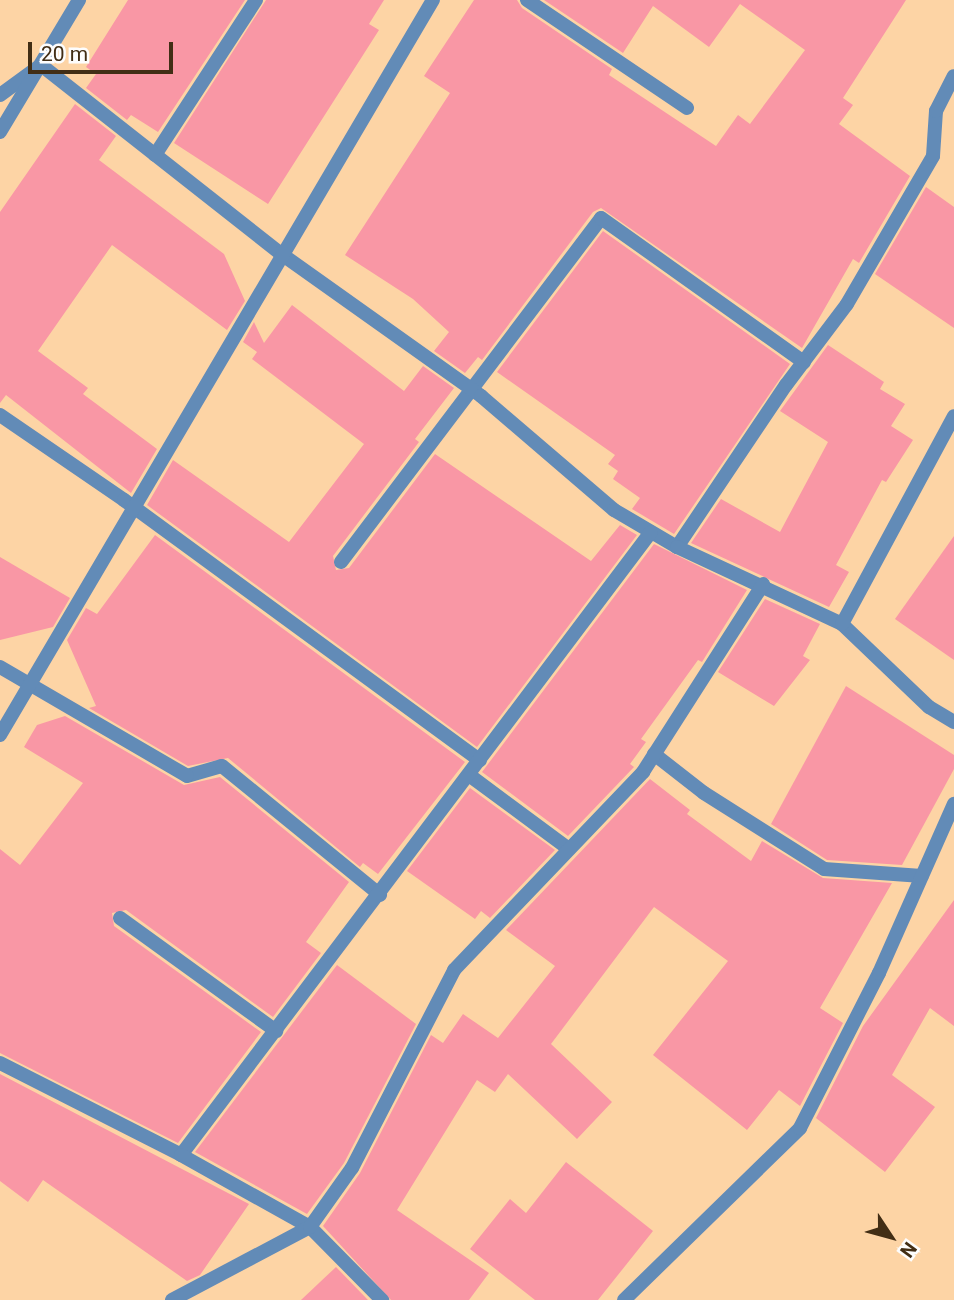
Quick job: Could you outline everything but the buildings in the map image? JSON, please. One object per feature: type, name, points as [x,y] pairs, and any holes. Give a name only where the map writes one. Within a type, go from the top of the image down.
[{"type":"street","points":[[0,132],[79,0]]},
{"type":"street","points":[[155,155],[256,0]]},
{"type":"street","points":[[0,735],[281,253],[433,0]]},
{"type":"street","points":[[527,0],[688,108]]},
{"type":"street","points":[[0,95],[41,65]]},
{"type":"street","points":[[41,65],[281,253],[469,387],[614,510],[677,547],[763,584],[842,624],[929,707],[954,722]]},
{"type":"street","points":[[677,547],[847,304],[933,156],[936,111],[954,76]]},
{"type":"street","points":[[341,562],[469,387],[601,218],[804,362]]},
{"type":"street","points":[[0,415],[133,506],[480,761]]},
{"type":"street","points":[[842,624],[954,416]]},
{"type":"street","points":[[181,1155],[380,895],[650,532]]},
{"type":"street","points":[[172,1300],[310,1227],[352,1168],[454,970],[643,772],[763,584]]},
{"type":"street","points":[[0,667],[187,776],[222,766],[380,895]]},
{"type":"street","points":[[653,754],[704,793],[824,869],[922,876]]},
{"type":"street","points":[[470,775],[569,849]]},
{"type":"street","points":[[624,1300],[800,1128],[879,973],[954,804]]},
{"type":"street","points":[[120,918],[276,1031]]},
{"type":"street","points":[[0,1063],[181,1155],[310,1227],[382,1300]]}]
